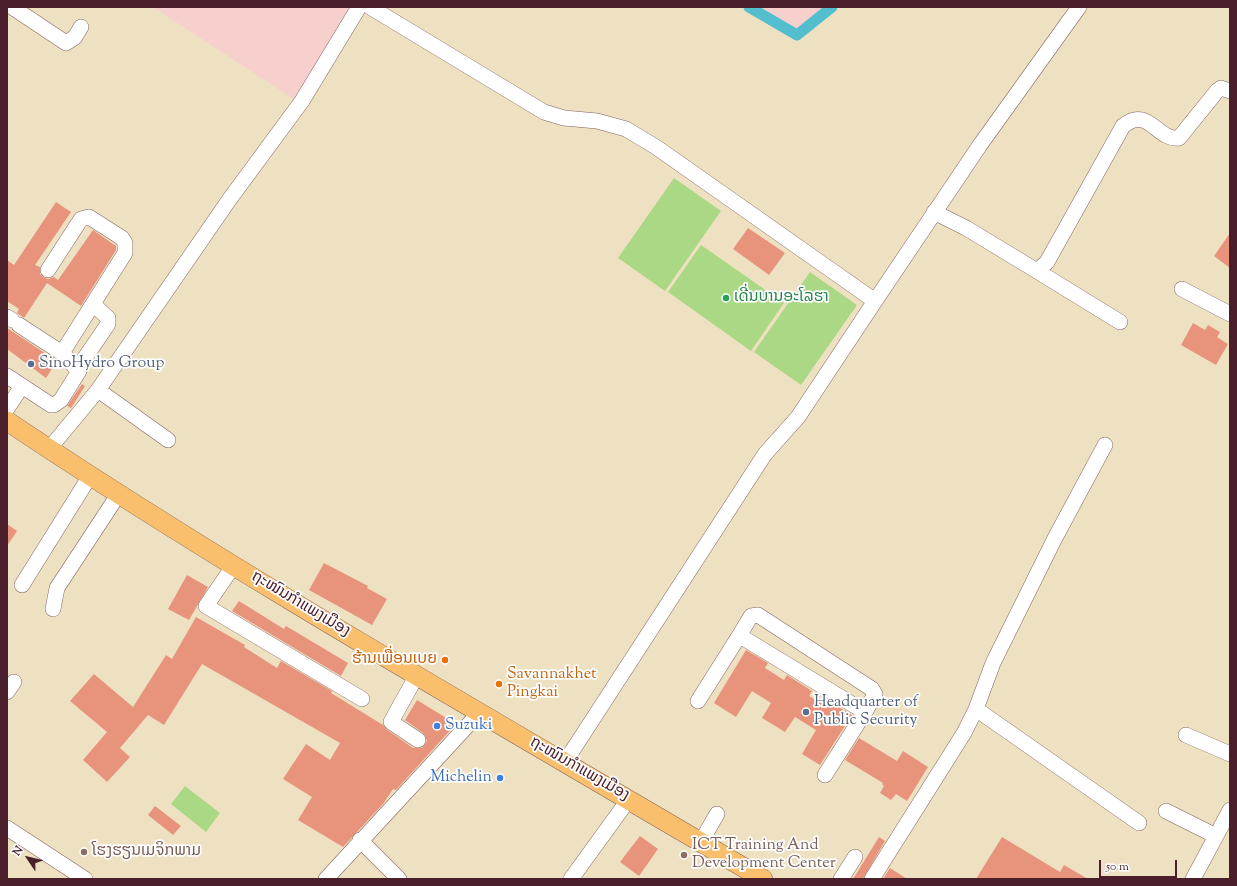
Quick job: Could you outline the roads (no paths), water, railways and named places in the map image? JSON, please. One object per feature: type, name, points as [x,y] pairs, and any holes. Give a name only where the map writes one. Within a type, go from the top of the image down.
[{"type":"main road","name":"ຖະໜົນກຳແພງເມືອງ","points":[[7,421],[118,495],[480,712],[763,879]]},
{"type":"street","points":[[12,7],[66,43],[75,37],[81,27]]},
{"type":"street","points":[[49,449],[98,390],[229,200],[302,101],[359,7]]},
{"type":"street","points":[[370,7],[544,112],[564,118],[597,121],[626,129],[656,147],[875,301]]},
{"type":"street","points":[[565,762],[765,454],[798,417],[934,212],[1079,7]]},
{"type":"street","points":[[1036,271],[1047,262],[1123,126],[1129,120],[1139,118],[1145,120],[1169,137],[1179,138],[1216,91],[1221,88],[1230,91]]},
{"type":"street","points":[[934,212],[966,228],[1120,322]]},
{"type":"street","points":[[48,270],[82,218],[85,216],[122,238],[125,243],[125,252],[62,353]]},
{"type":"street","points":[[1182,289],[1230,314]]},
{"type":"street","points":[[7,376],[54,405],[61,400],[79,373],[78,368],[108,324],[108,318],[93,304]]},
{"type":"street","points":[[13,321],[62,353],[78,368]]},
{"type":"street","points":[[7,409],[22,386]]},
{"type":"street","points":[[98,390],[168,440]]},
{"type":"street","points":[[872,879],[964,733],[976,709],[993,663],[1055,538],[1105,444]]},
{"type":"street","points":[[22,585],[90,476]]},
{"type":"street","points":[[53,609],[57,588],[118,495]]},
{"type":"street","points":[[234,565],[206,606],[362,699]]},
{"type":"street","points":[[698,701],[751,616],[758,615],[872,689],[875,694],[825,775]]},
{"type":"street","points":[[739,636],[865,712]]},
{"type":"street","points":[[418,675],[391,722],[418,740]]},
{"type":"street","points":[[976,709],[1139,823]]},
{"type":"street","points":[[332,877],[360,840],[480,712]]},
{"type":"street","points":[[1186,734],[1230,754]]},
{"type":"street","points":[[571,879],[629,800]]},
{"type":"street","points":[[1193,879],[1230,810]]},
{"type":"street","points":[[1166,811],[1216,836]]},
{"type":"street","points":[[701,842],[717,814]]},
{"type":"street","points":[[7,828],[85,879]]},
{"type":"street","points":[[360,840],[399,879]]},
{"type":"street","points":[[841,879],[855,857]]},
{"type":"waterway","points":[[749,7],[797,35],[832,7]]},
{"type":"place","name":"ເດີ່ນບານອະໂລຮາ","points":[[726,298]]},
{"type":"place","name":"SinoHydro Group","points":[[31,364]]},
{"type":"place","name":"ຮ້ານເພື່ອນເບຍ","points":[[445,660]]},
{"type":"place","name":"Savannakhet Pingkai","points":[[499,684]]},
{"type":"place","name":"Headquarter of Public Security","points":[[806,712]]},
{"type":"place","name":"Suzuki","points":[[437,726]]},
{"type":"place","name":"Michelin","points":[[500,778]]},
{"type":"place","name":"ໂຮງຮຽນເມຈິກພາມ","points":[[84,852]]},
{"type":"place","name":"ICT Training And Development Center","points":[[684,855]]}]
